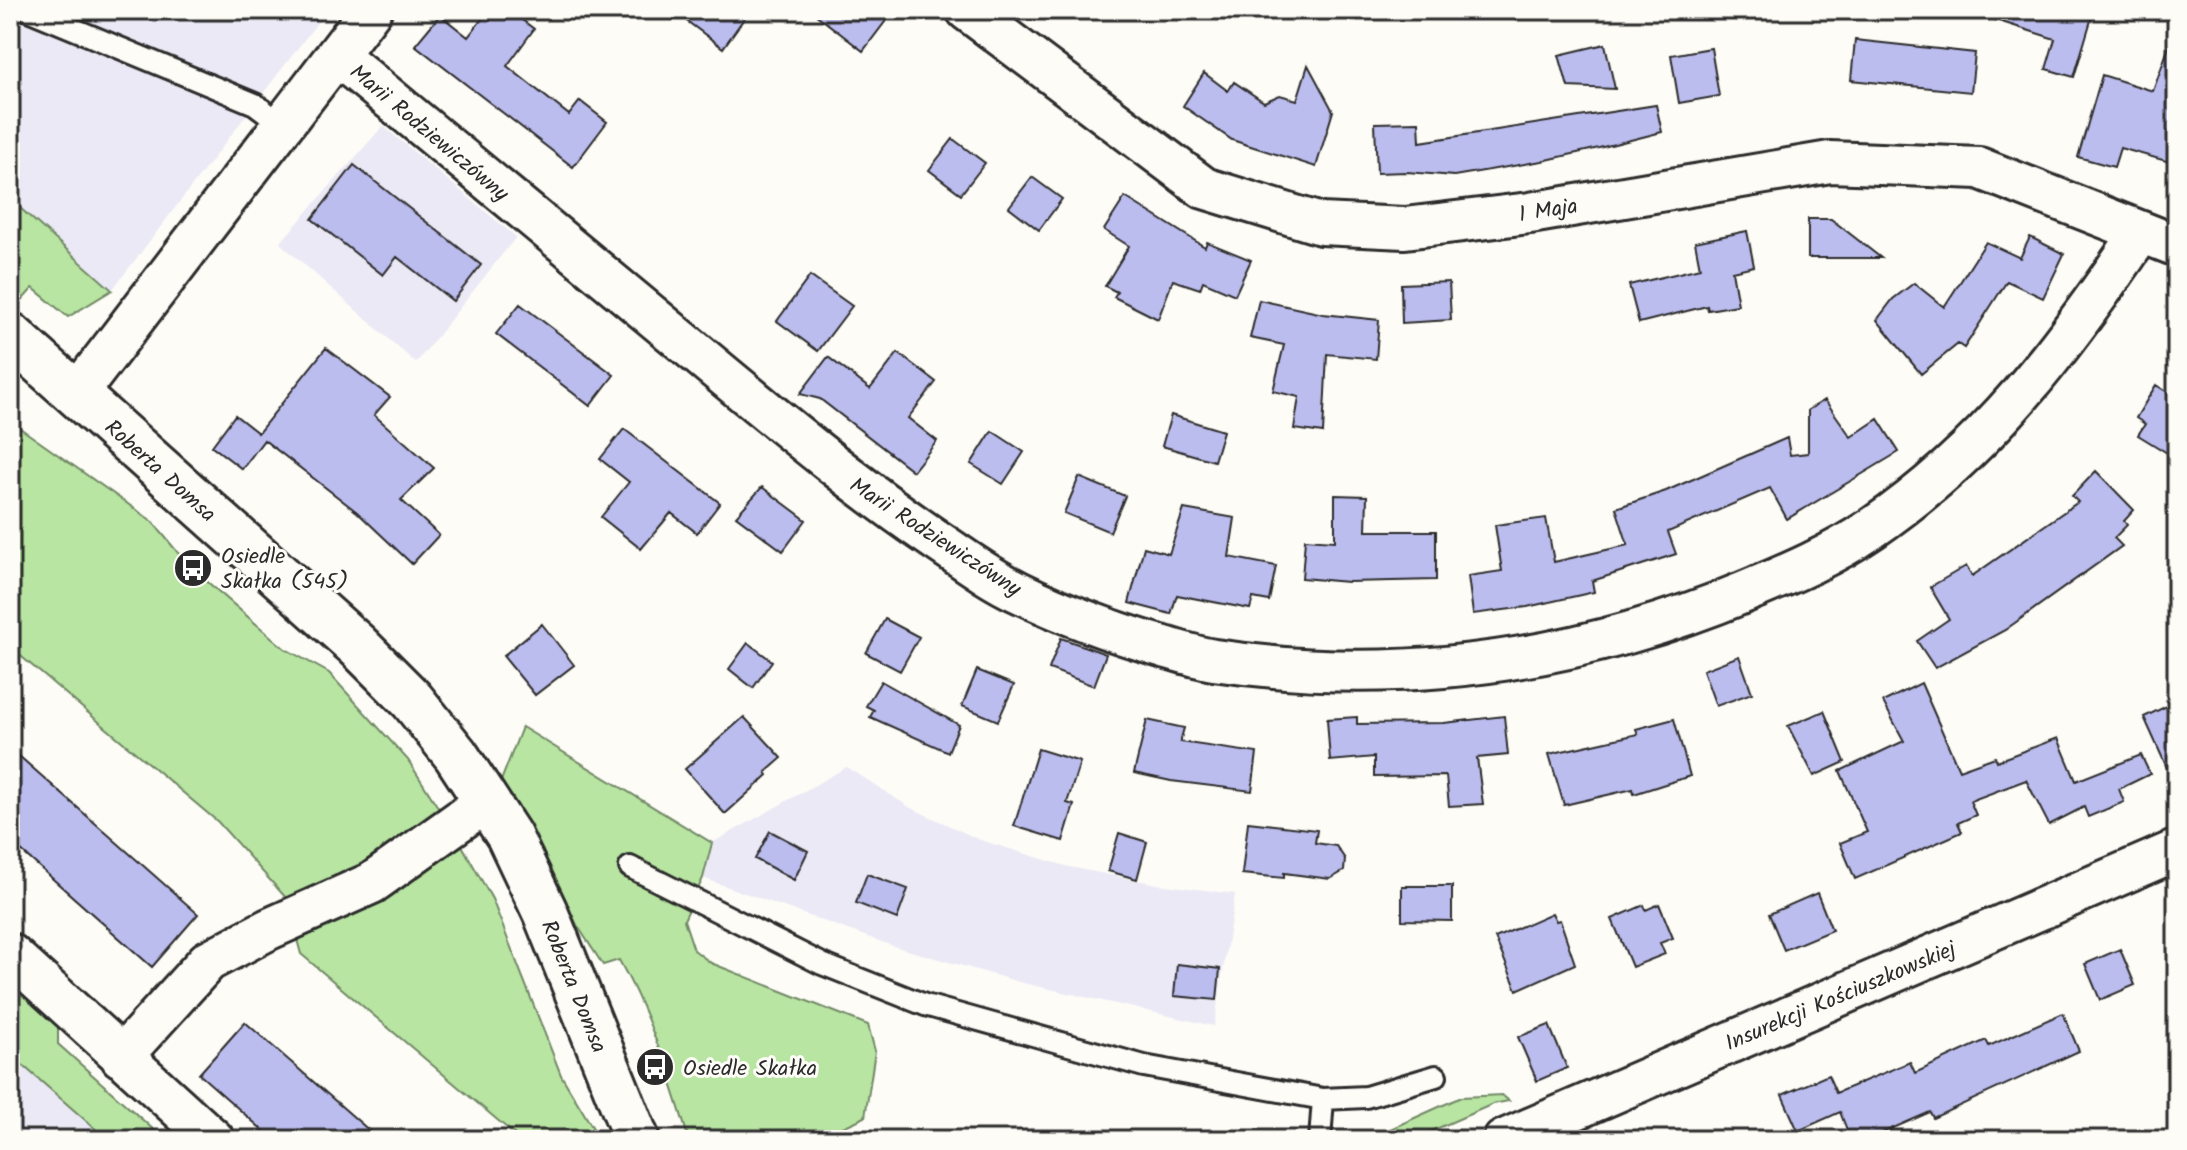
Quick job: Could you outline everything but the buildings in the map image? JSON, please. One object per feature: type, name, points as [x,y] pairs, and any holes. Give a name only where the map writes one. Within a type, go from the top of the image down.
[{"type":"street","points":[[76,395],[371,10]]},
{"type":"street","name":"1 Maja","points":[[967,10],[1204,188],[1321,224],[1405,228],[1530,213],[1830,162],[1979,168],[2159,240]]},
{"type":"street","name":"Marii Rodziewiczówny","points":[[337,55],[844,475],[992,578],[1022,594],[1137,639],[1208,659],[1295,669],[1381,673],[1504,661],[1589,646],[1700,611],[1799,570],[1871,529],[1987,434],[2038,377],[2081,322],[2159,240]]},
{"type":"street","name":"Roberta Domsa","points":[[10,335],[357,645],[412,700],[456,755],[509,836],[545,912],[637,1140]]},
{"type":"street","points":[[121,1057],[208,961],[269,929],[372,883],[487,801]]},
{"type":"street","name":"Insurekcji Kościuszkowskiej","points":[[1504,1140],[2177,850]]},
{"type":"street","points":[[10,954],[214,1140]]},
{"type":"lane","points":[[28,10],[255,104],[283,125]]},
{"type":"lane","points":[[630,867],[822,964],[925,1005],[1144,1066],[1323,1099],[1366,1097],[1436,1076]]},
{"type":"lane","points":[[1320,1140],[1323,1099]]},
{"type":"shaded area","points":[[10,10],[327,10],[112,290],[10,199]]},
{"type":"shaded area","points":[[383,126],[516,237],[416,363],[280,243]]},
{"type":"shaded area","points":[[847,767],[909,807],[980,840],[1069,867],[1157,884],[1235,894],[1214,1026],[1023,983],[893,946],[703,878],[712,843]]},
{"type":"shaded area","points":[[10,1054],[108,1140],[10,1140]]},
{"type":"green space","points":[[10,199],[112,290],[68,317],[33,288],[13,310],[10,307]]},
{"type":"green space","points":[[10,421],[152,521],[188,565],[284,648],[329,673],[408,760],[441,812],[352,873],[287,899],[218,822],[10,647]]},
{"type":"green space","points":[[522,727],[712,843],[703,878],[684,920],[694,950],[711,963],[868,1025],[875,1051],[865,1117],[814,1140],[689,1140],[659,1048],[619,960],[603,965],[577,925],[541,847],[501,781]]},
{"type":"green space","points":[[459,840],[492,899],[561,1075],[600,1140],[521,1140],[301,954],[294,929]]},
{"type":"green space","points":[[10,972],[58,1020],[58,1044],[165,1140],[108,1140],[10,1054]]},
{"type":"green space","points":[[1502,1095],[1509,1101],[1493,1104],[1411,1140],[1366,1140],[1461,1097]]},
{"type":"place","name":"Osiedle Skałka (545)","points":[[193,568]]},
{"type":"place","name":"Osiedle Skałka","points":[[655,1067]]}]
